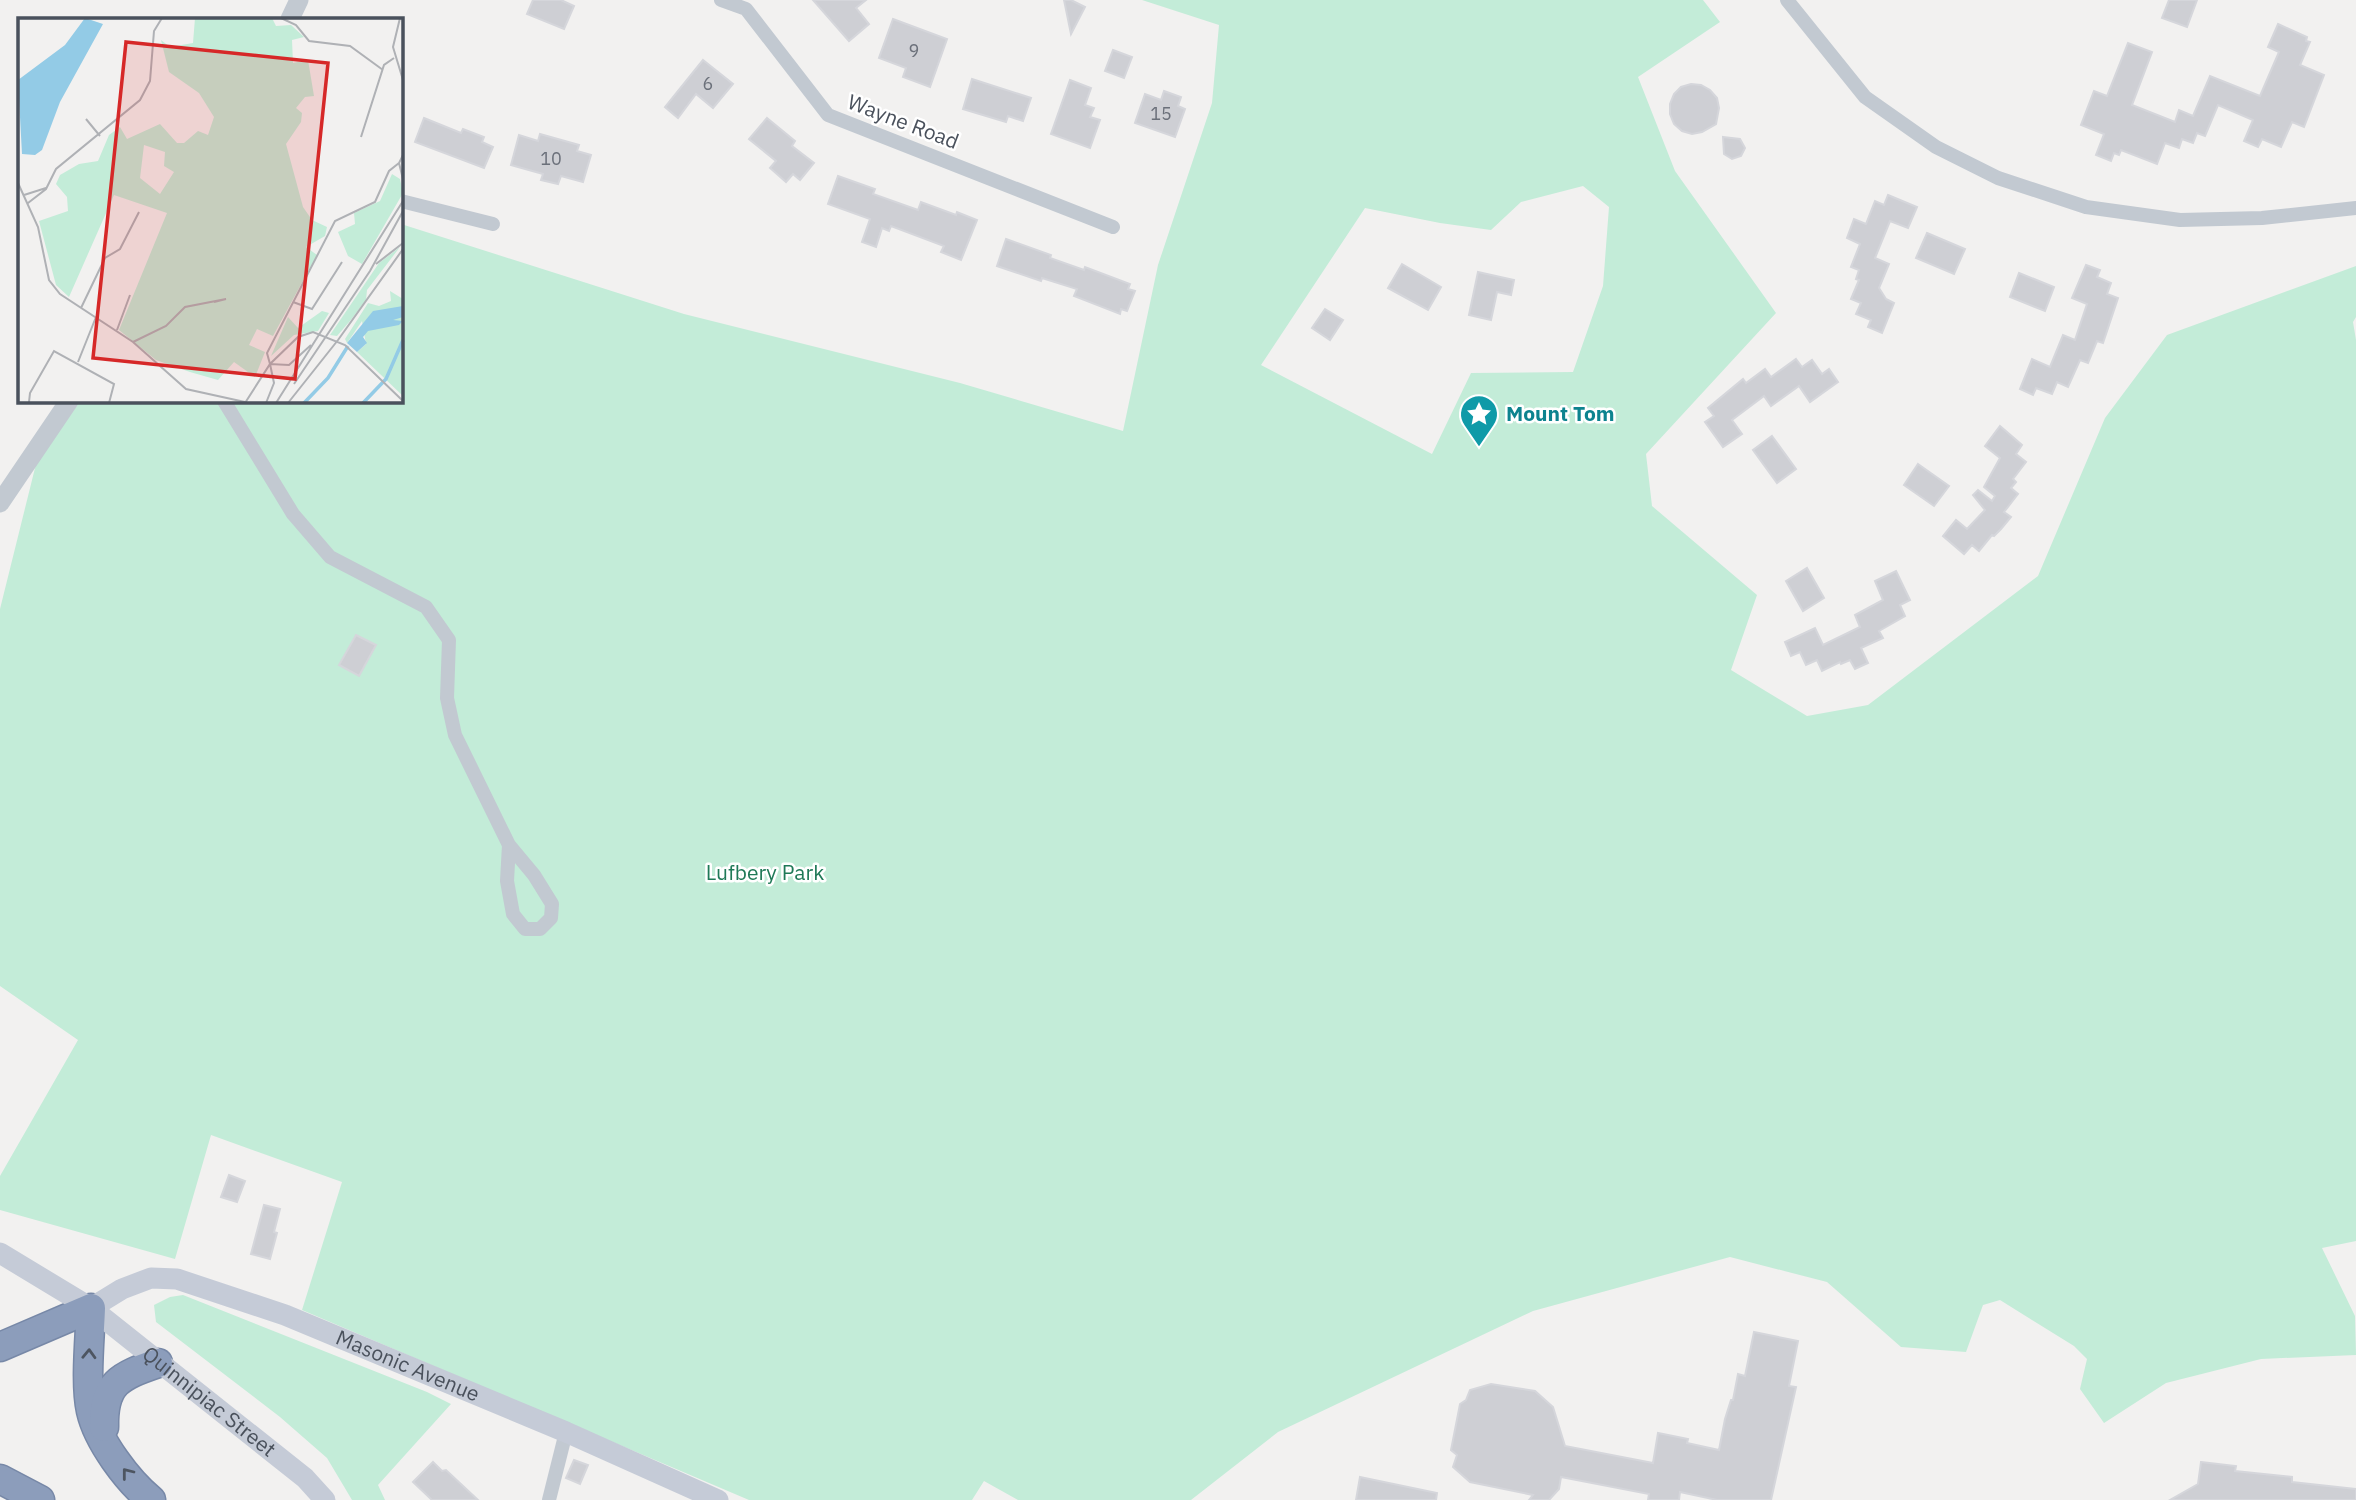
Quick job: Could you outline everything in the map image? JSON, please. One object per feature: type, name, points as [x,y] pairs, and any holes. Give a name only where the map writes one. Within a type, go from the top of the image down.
[{"type":"highway","points":[[0,1347],[91,1308],[91,1411],[104,1444],[141,1492],[152,1500]]},
{"type":"highway","points":[[104,1444],[103,1409],[111,1386],[128,1374],[158,1363]]},
{"type":"highway","points":[[0,1479],[40,1500]]},
{"type":"main road","name":"Quinnipiac Street","points":[[0,1253],[91,1308],[305,1478],[325,1500]]},
{"type":"main road","name":"Masonic Avenue","points":[[91,1308],[122,1289],[151,1279],[177,1279],[285,1315],[566,1432],[718,1500]]},
{"type":"street","points":[[290,18],[299,0]]},
{"type":"street","name":"Wayne Road","points":[[721,0],[746,9],[828,115],[1113,227]]},
{"type":"street","points":[[1787,0],[1865,97],[1936,147],[1998,178],[2086,206],[2180,220],[2262,218],[2356,208]]},
{"type":"street","points":[[402,201],[493,224]]},
{"type":"street","points":[[0,503],[68,402]]},
{"type":"street","points":[[225,402],[293,514],[330,557],[426,607],[449,640],[447,698],[456,735],[509,845],[534,875],[552,904],[551,919],[540,929],[526,929],[513,914],[507,881],[509,845]]},
{"type":"street","points":[[549,1500],[566,1432]]},
{"type":"green space","name":"Lufbery Park","points":[[1142,0],[1703,0],[1720,22],[1638,77],[1675,171],[1776,313],[1646,454],[1652,506],[1757,595],[1731,670],[1807,716],[1868,705],[2038,576],[2105,418],[2167,335],[2356,266],[2356,317],[2353,322],[2356,340],[2356,1241],[2322,1248],[2355,1316],[2356,1355],[2261,1359],[2166,1383],[2104,1423],[2080,1389],[2087,1359],[2074,1346],[2000,1300],[1983,1305],[1966,1352],[1901,1347],[1827,1282],[1730,1257],[1533,1311],[1278,1432],[1191,1500],[1018,1500],[984,1481],[972,1500],[749,1500],[302,1310],[342,1182],[211,1135],[175,1259],[0,1210],[0,1176],[78,1040],[0,986],[0,609],[36,464],[79,402],[402,402],[402,224],[684,314],[960,383],[1123,431],[1158,265],[1212,103],[1219,25]],"holes":[[[1583,186],[1609,207],[1603,286],[1573,372],[1471,373],[1432,454],[1261,365],[1365,208],[1491,230],[1521,202]]]},
{"type":"green space","points":[[183,1295],[451,1404],[378,1485],[385,1500],[352,1500],[327,1458],[280,1417],[156,1322],[154,1305],[170,1297]]},
{"type":"building","points":[[533,0],[561,0],[574,6],[564,29],[527,14]]},
{"type":"building","points":[[813,0],[866,0],[856,8],[869,24],[849,41]]},
{"type":"building","points":[[1064,0],[1071,0],[1085,7],[1071,34]]},
{"type":"building","points":[[2169,0],[2197,0],[2187,27],[2162,18]]},
{"type":"building","points":[[893,19],[947,39],[930,87],[903,77],[906,68],[879,58]]},
{"type":"building","points":[[2278,24],[2307,37],[2306,41],[2310,42],[2300,65],[2324,75],[2304,127],[2292,122],[2281,147],[2262,139],[2258,147],[2244,141],[2253,120],[2218,105],[2205,136],[2197,133],[2193,143],[2182,139],[2179,148],[2165,143],[2157,164],[2121,150],[2119,155],[2114,153],[2111,161],[2096,155],[2104,134],[2081,125],[2094,91],[2107,96],[2128,43],[2152,52],[2132,105],[2175,122],[2179,110],[2193,116],[2210,76],[2260,96],[2279,52],[2268,47]]},
{"type":"building","points":[[1113,50],[1132,57],[1124,78],[1105,71]]},
{"type":"building","points":[[703,60],[733,84],[713,108],[696,94],[678,118],[665,107]]},
{"type":"building","points":[[972,79],[1031,98],[1023,121],[1008,116],[1006,122],[963,109]]},
{"type":"building","points":[[1070,80],[1091,88],[1085,105],[1094,108],[1090,117],[1100,120],[1090,148],[1051,134]]},
{"type":"building","points":[[1691,84],[1710,90],[1717,98],[1719,108],[1716,124],[1692,134],[1682,131],[1674,124],[1670,114],[1674,94],[1681,87]]},
{"type":"building","points":[[1164,91],[1181,97],[1178,106],[1185,109],[1175,137],[1135,123],[1145,94],[1161,100]]},
{"type":"building","points":[[424,118],[461,133],[463,129],[484,137],[482,142],[493,147],[484,168],[415,142]]},
{"type":"building","points":[[767,118],[795,141],[792,146],[814,163],[800,180],[793,174],[786,182],[770,168],[776,161],[749,139]]},
{"type":"building","points":[[540,134],[579,145],[577,151],[591,155],[583,182],[561,176],[558,184],[541,180],[543,174],[511,165],[519,135],[538,141]]},
{"type":"building","points":[[1723,137],[1740,139],[1745,148],[1741,156],[1732,159],[1724,154]]},
{"type":"building","points":[[838,176],[875,189],[873,194],[918,210],[921,202],[977,220],[961,260],[941,252],[944,246],[891,226],[889,231],[882,228],[876,247],[862,242],[870,219],[828,204]]},
{"type":"building","points":[[1888,195],[1917,207],[1908,228],[1890,221],[1875,258],[1889,264],[1879,288],[1886,299],[1894,303],[1882,333],[1868,327],[1871,320],[1856,314],[1861,303],[1851,299],[1859,280],[1856,279],[1859,270],[1851,267],[1860,244],[1847,238],[1854,219],[1866,224],[1875,201],[1884,205]]},
{"type":"building","points":[[1927,233],[1965,249],[1954,274],[1916,258]]},
{"type":"building","points":[[1006,239],[1051,255],[1050,258],[1084,270],[1085,267],[1130,284],[1128,289],[1135,291],[1127,311],[1121,309],[1120,314],[1074,296],[1077,289],[1042,278],[1041,281],[997,266]]},
{"type":"building","points":[[1402,264],[1441,287],[1428,310],[1388,288]]},
{"type":"building","points":[[2086,265],[2100,270],[2097,277],[2111,283],[2107,294],[2118,298],[2103,343],[2097,341],[2088,363],[2080,360],[2068,387],[2057,382],[2052,394],[2036,388],[2033,395],[2020,389],[2032,359],[2050,367],[2063,335],[2075,340],[2087,304],[2072,298]]},
{"type":"building","points":[[1478,272],[1514,280],[1511,295],[1497,292],[1491,320],[1469,315]]},
{"type":"building","points":[[2019,273],[2054,287],[2045,311],[2010,297]]},
{"type":"building","points":[[1325,309],[1343,320],[1330,340],[1312,328]]},
{"type":"building","points":[[1796,359],[1802,367],[1812,360],[1822,374],[1829,369],[1838,382],[1810,402],[1799,386],[1771,406],[1764,396],[1732,420],[1742,434],[1723,447],[1705,422],[1714,416],[1708,408],[1743,379],[1746,383],[1765,369],[1771,377]]},
{"type":"building","points":[[2000,426],[2022,445],[2016,454],[2026,462],[2013,479],[2016,482],[2011,488],[2018,494],[2004,512],[2011,517],[2001,529],[1992,535],[1979,551],[1972,545],[1964,554],[1943,536],[1956,520],[1967,529],[1985,510],[1973,495],[1978,490],[1992,501],[1995,496],[1984,487],[2000,458],[1985,446]]},
{"type":"building","points":[[1772,436],[1796,469],[1777,483],[1753,450]]},
{"type":"building","points":[[1918,464],[1949,486],[1934,506],[1904,485]]},
{"type":"building","points":[[1807,568],[1824,598],[1803,611],[1786,581]]},
{"type":"building","points":[[1896,571],[1910,600],[1900,605],[1905,616],[1879,631],[1883,638],[1861,648],[1868,663],[1855,669],[1850,660],[1822,671],[1817,660],[1806,665],[1800,652],[1791,656],[1785,642],[1815,628],[1823,645],[1860,627],[1855,615],[1883,600],[1875,581]]},
{"type":"building","points":[[356,635],[376,645],[359,676],[339,665]]},
{"type":"building","points":[[229,1175],[245,1181],[237,1202],[221,1197]]},
{"type":"building","points":[[264,1205],[280,1209],[270,1259],[251,1254]]},
{"type":"building","points":[[1754,1332],[1798,1341],[1789,1386],[1796,1387],[1771,1500],[1717,1500],[1680,1492],[1679,1500],[1648,1500],[1649,1494],[1561,1477],[1559,1489],[1549,1500],[1529,1500],[1533,1495],[1470,1482],[1453,1467],[1457,1455],[1451,1450],[1460,1404],[1466,1400],[1470,1390],[1491,1384],[1535,1391],[1553,1407],[1565,1446],[1653,1463],[1658,1433],[1688,1439],[1687,1443],[1719,1450],[1738,1374],[1745,1376]]},
{"type":"building","points":[[574,1460],[588,1465],[580,1484],[566,1478]]},
{"type":"building","points":[[433,1462],[442,1471],[446,1470],[478,1500],[432,1500],[413,1482]]},
{"type":"building","points":[[2201,1462],[2236,1466],[2235,1471],[2292,1477],[2292,1482],[2356,1489],[2356,1500],[2170,1500],[2198,1484]]},
{"type":"building","points":[[1360,1477],[1437,1493],[1436,1500],[1356,1500]]},
{"type":"place","name":"Mount Tom","points":[[1479,448]]}]
